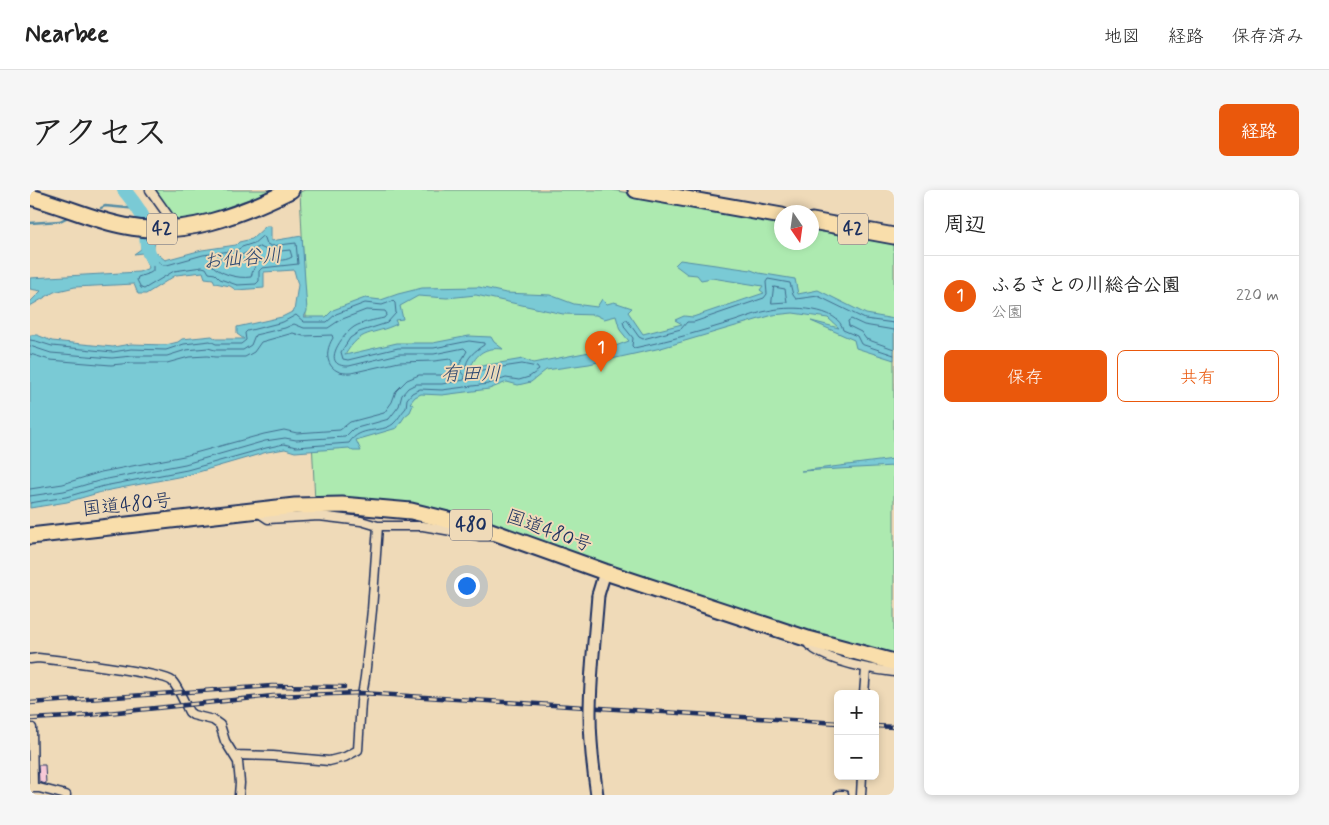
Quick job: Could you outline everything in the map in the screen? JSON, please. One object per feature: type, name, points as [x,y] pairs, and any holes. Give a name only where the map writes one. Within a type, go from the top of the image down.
[{"type":"highway","name":"42","points":[[30,197],[125,226],[150,230],[177,228],[209,222],[236,214],[291,190]]},
{"type":"highway","points":[[636,190],[774,215]]},
{"type":"highway","name":"42","points":[[819,222],[894,236]]},
{"type":"highway","name":"国道480号","points":[[30,536],[317,506],[342,505],[383,508],[439,517],[500,534],[605,572],[808,639],[894,662]]},
{"type":"street","points":[[150,190],[177,228]]},
{"type":"street","points":[[256,511],[268,518],[319,516],[378,526],[423,526],[485,536],[500,534]]},
{"type":"street","points":[[234,755],[329,760],[345,758],[358,750],[378,526]]},
{"type":"street","points":[[596,795],[590,716],[592,664],[598,595],[605,572]]},
{"type":"street","points":[[808,639],[808,645],[816,651],[866,669],[894,672]]},
{"type":"street","points":[[30,659],[38,658],[105,667],[163,677],[172,681],[189,712],[213,720],[220,725],[239,771],[239,795]]},
{"type":"street","points":[[864,690],[866,669]]},
{"type":"street","points":[[30,728],[32,728],[32,788],[66,795]]},
{"type":"street","points":[[861,795],[862,780]]},
{"type":"street","points":[[839,795],[844,795]]},
{"type":"green space","points":[[154,190],[282,190],[242,201],[203,218],[182,221],[173,216]]},
{"type":"green space","points":[[305,190],[612,190],[774,219],[774,250],[819,250],[819,226],[894,240],[894,658],[868,652],[495,529],[315,502],[300,192]]},
{"type":"water","name":"有田川","points":[[266,226],[271,226],[271,241],[302,236],[307,311],[304,317],[326,317],[333,310],[365,298],[381,300],[422,288],[479,287],[506,293],[550,295],[574,304],[597,307],[602,299],[607,304],[614,302],[632,308],[628,312],[643,334],[682,324],[675,320],[684,316],[693,317],[764,293],[760,290],[763,286],[712,278],[701,280],[697,275],[687,274],[675,265],[680,260],[751,270],[795,279],[798,294],[818,290],[866,314],[894,319],[894,360],[856,348],[854,340],[811,321],[839,328],[828,318],[793,313],[773,315],[661,348],[589,364],[546,370],[531,382],[518,385],[507,382],[489,389],[442,395],[421,394],[410,403],[413,405],[410,412],[397,428],[356,440],[361,451],[353,451],[349,448],[295,452],[285,449],[267,452],[188,475],[105,491],[67,502],[30,508],[30,335],[37,335],[52,341],[113,347],[131,344],[166,345],[182,339],[212,336],[216,339],[244,339],[237,334],[237,327],[282,317],[294,311],[298,285],[294,270],[264,272],[264,288],[236,290],[230,286],[215,283],[213,279],[205,278],[203,272],[176,275],[146,294],[138,294],[134,284],[75,287],[54,292],[30,306],[30,302],[41,291],[30,289],[30,278],[139,272],[149,268],[142,253],[134,254],[141,249],[141,244],[155,243],[153,250],[165,260],[202,250],[236,245],[239,242],[252,239]],"holes":[[[476,295],[563,314],[596,315],[604,319],[616,316],[620,330],[629,341],[610,348],[533,363],[523,359],[470,368],[482,352],[491,349],[503,349],[491,337],[469,336],[433,343],[397,343],[345,355],[356,340],[362,336],[397,324],[395,320],[403,319],[400,306],[418,296],[447,298]]]},
{"type":"water","points":[[894,459],[894,466],[801,471]]},
{"type":"building","points":[[38,765],[45,765],[46,784],[39,782]]},
{"type":"waterway","name":"お仙谷川","points":[[124,190],[138,208],[144,220],[148,250],[152,259]]},
{"type":"waterway","points":[[101,208],[105,206],[138,209]]},
{"type":"waterway","points":[[30,223],[60,221],[66,218]]},
{"type":"railway","points":[[30,703],[272,686],[344,687]]},
{"type":"railway","points":[[30,719],[69,717],[273,696],[361,693],[834,723]]},
{"type":"railway","points":[[879,726],[894,727]]},
{"type":"place","name":"ふるさとの川総合公園","points":[[601,372]]}]
